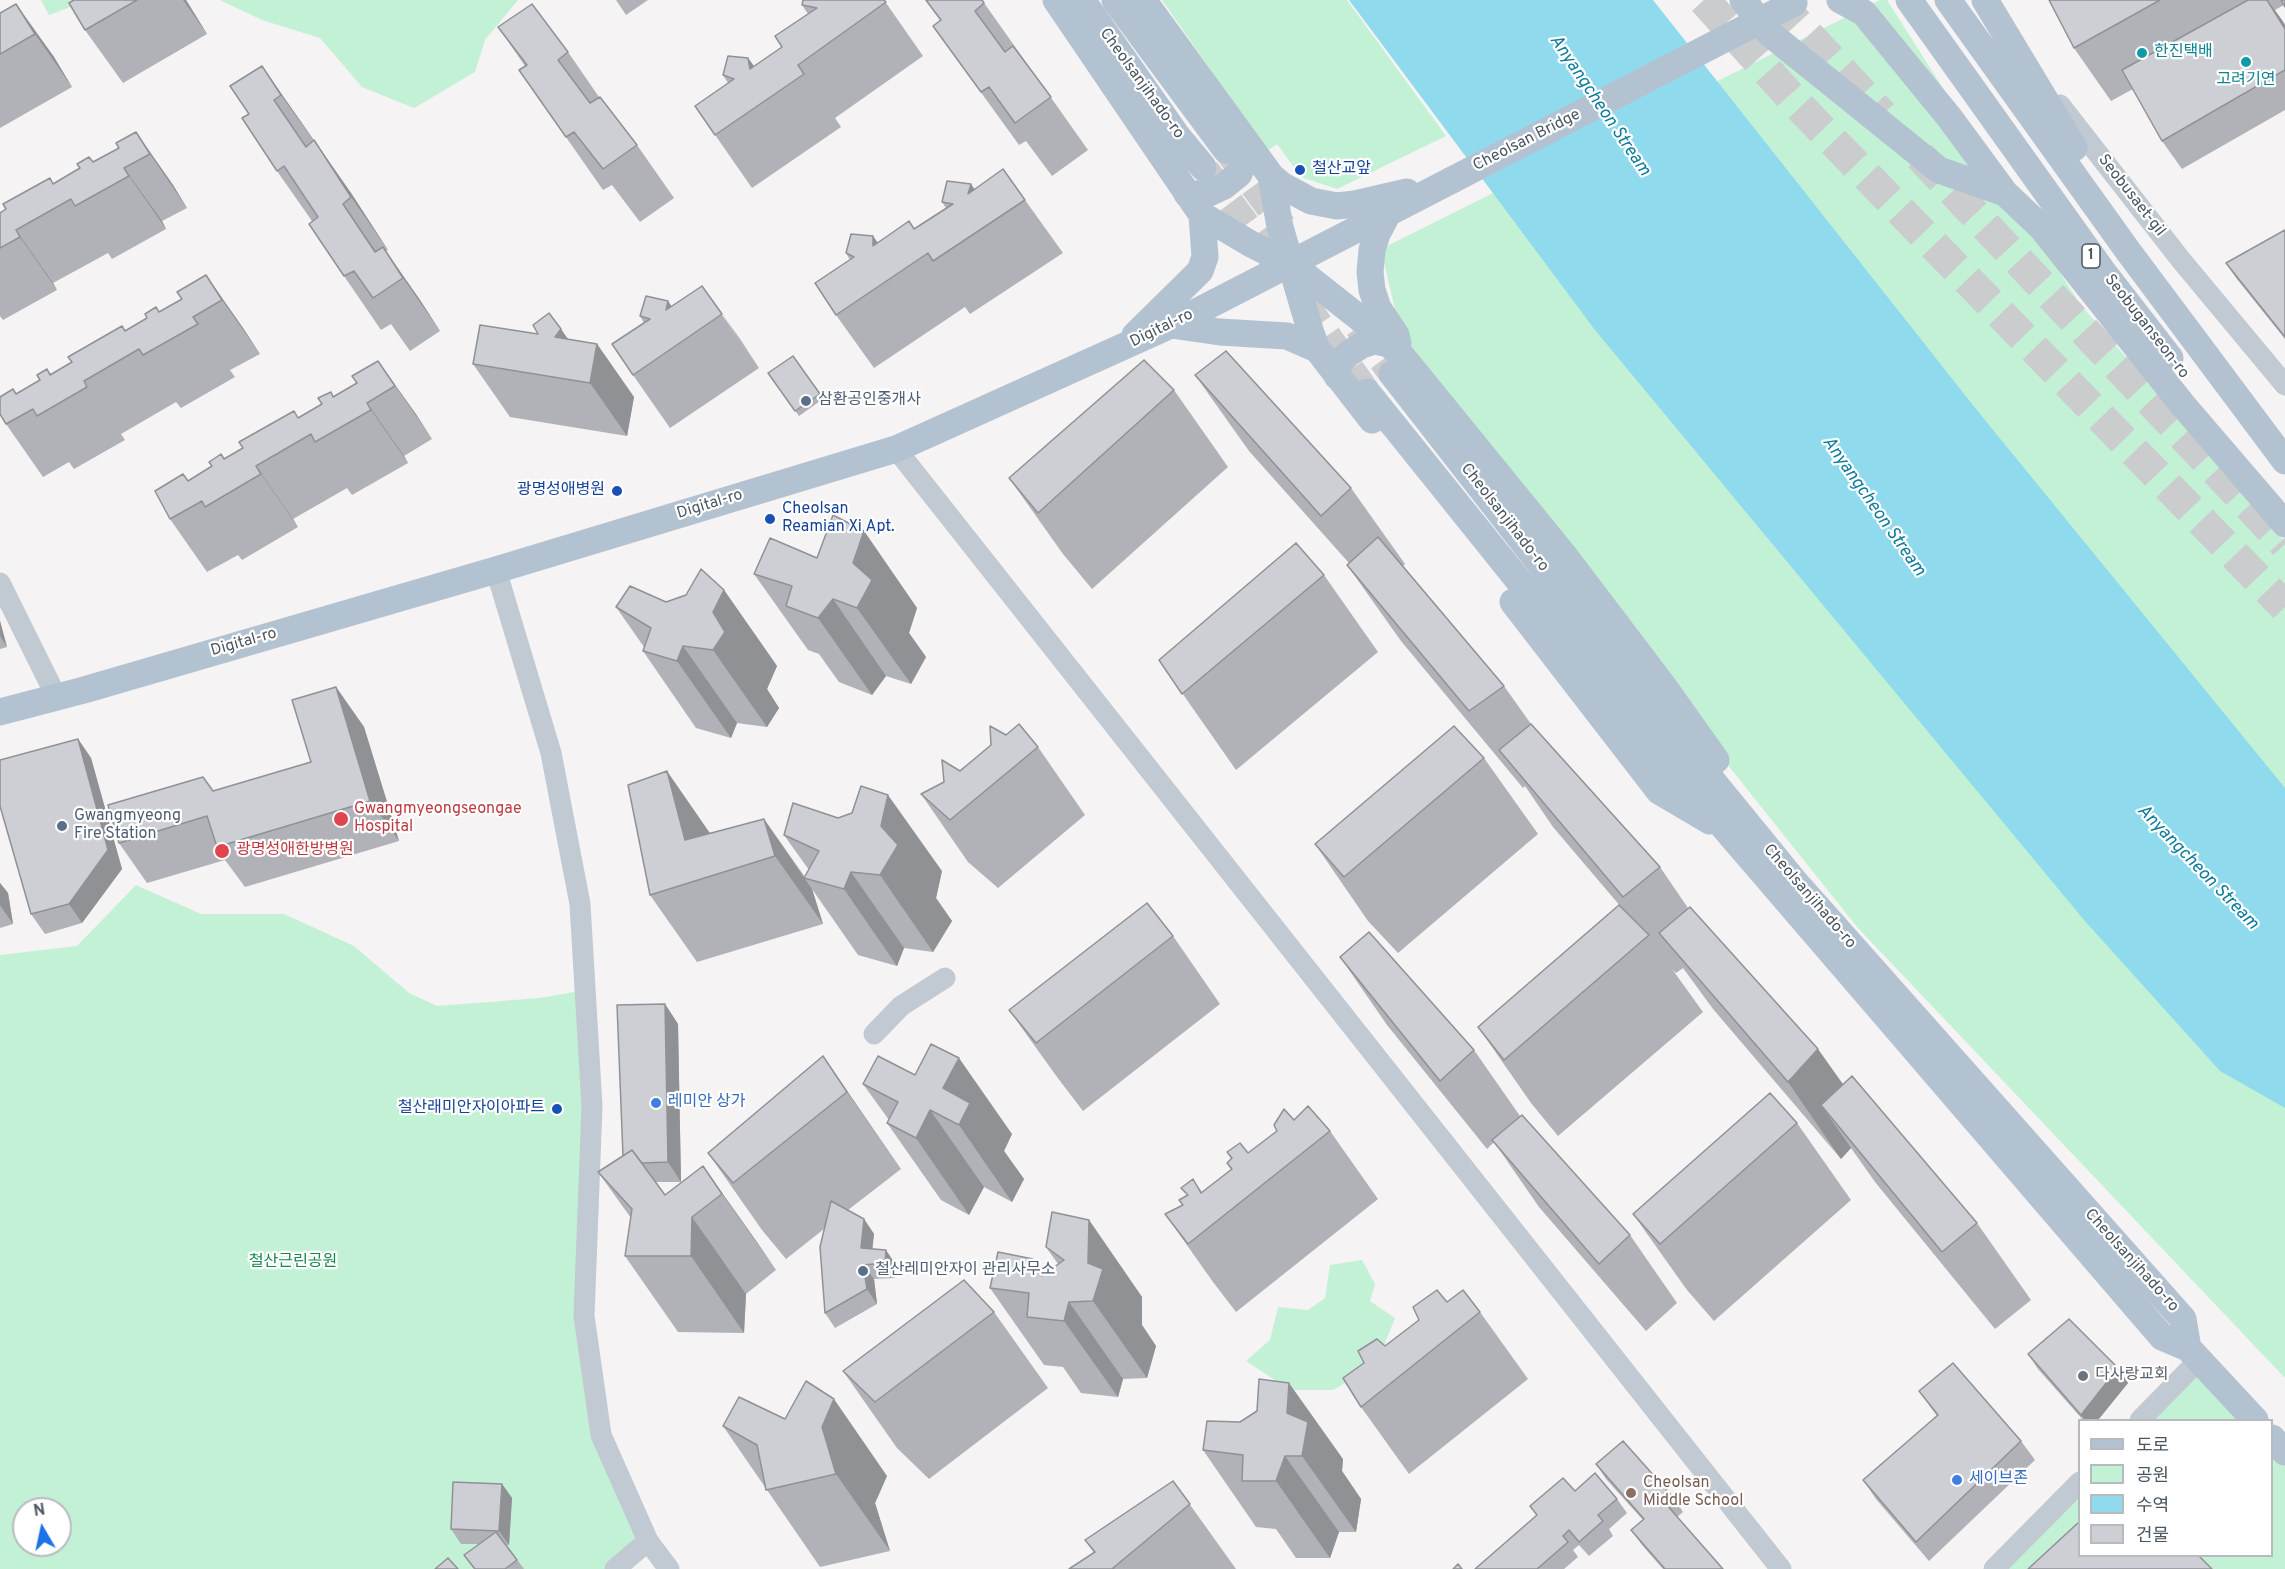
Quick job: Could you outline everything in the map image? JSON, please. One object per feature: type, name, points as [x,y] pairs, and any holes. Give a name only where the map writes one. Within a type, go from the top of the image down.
[{"type":"main road","points":[[1056,0],[1195,204],[1251,244],[1291,264],[1394,358],[1563,554],[1667,691],[1717,762],[1734,824]]},
{"type":"main road","name":"Cheolsanjihado-ro","points":[[1082,0],[1178,136],[1203,167]]},
{"type":"main road","name":"Cheolsanjihado-ro","points":[[1115,0],[1236,146]]},
{"type":"main road","points":[[1143,0],[1244,161],[1239,174],[1195,204]]},
{"type":"main road","points":[[1743,0],[1769,33],[1939,170],[2005,193]]},
{"type":"main road","points":[[1840,0],[1864,14],[1949,117],[2005,193],[2042,228],[2182,404],[2285,524]]},
{"type":"main road","name":"Seobuganseon-ro","points":[[1909,0],[2104,273],[2285,503]]},
{"type":"main road","name":"Seobuganseon-ro","points":[[1948,0],[2128,251],[2285,461]]},
{"type":"main road","points":[[1985,0],[2175,312]]},
{"type":"main road","name":"Cheolsan Bridge","points":[[1383,206],[1452,180],[1797,2]]},
{"type":"main road","points":[[1236,146],[1283,186],[1311,201],[1321,205],[1383,206],[1372,250],[1370,272],[1372,290],[1378,308],[1396,335],[1394,358]]},
{"type":"main road","points":[[1271,176],[1280,227],[1306,319],[1317,349],[1659,791],[1734,824]]},
{"type":"main road","points":[[1124,347],[1200,271],[1205,256],[1195,204]]},
{"type":"main road","name":"Digital-ro","points":[[0,712],[107,684],[496,570],[896,448],[1171,326],[1291,264],[1383,206]]},
{"type":"main road","points":[[1171,326],[1287,336],[1317,349]]},
{"type":"main road","points":[[1337,376],[1338,364],[1348,354],[1374,341],[1394,358]]},
{"type":"main road","name":"Cheolsanjihado-ro","points":[[1367,392],[1617,703],[1734,824],[2162,1337],[2193,1355]]},
{"type":"main road","points":[[2193,1355],[2254,1419]]},
{"type":"main road","points":[[2273,1440],[2285,1452]]},
{"type":"street","name":"Seobusaet-gil","points":[[1985,0],[2065,112],[2159,232],[2285,385]]},
{"type":"street","points":[[896,448],[1781,1569]]},
{"type":"street","points":[[496,570],[551,753],[580,904],[592,1106],[584,1316],[602,1434],[648,1541],[669,1569]]},
{"type":"street","points":[[0,583],[56,696]]},
{"type":"street","points":[[874,1034],[901,1006],[945,978]]},
{"type":"street","points":[[2141,1419],[2193,1355]]},
{"type":"street","points":[[1994,1569],[2078,1483]]},
{"type":"street","points":[[615,1569],[648,1541]]},
{"type":"green space","points":[[41,0],[89,0],[49,15]]},
{"type":"green space","points":[[220,0],[518,0],[485,40],[475,72],[414,108],[362,87],[320,38],[262,20]]},
{"type":"green space","points":[[1162,0],[1347,0],[1446,136],[1337,189],[1301,177],[1277,144],[1267,151]]},
{"type":"green space","points":[[1880,0],[1887,0],[2080,304],[2285,542],[2285,1378],[1858,928],[1699,729],[1400,331],[1381,249]]},
{"type":"green space","name":"철산근린공원","points":[[136,885],[201,914],[284,914],[354,946],[409,993],[437,1006],[540,998],[585,990],[584,1316],[601,1434],[648,1541],[615,1569],[0,1569],[0,955],[77,946]]},
{"type":"green space","points":[[1362,1260],[1375,1284],[1370,1301],[1395,1318],[1376,1365],[1333,1390],[1290,1390],[1246,1361],[1270,1340],[1278,1307],[1308,1310],[1325,1298],[1330,1265]]},
{"type":"green space","points":[[2198,1361],[2254,1419],[2141,1419]]},
{"type":"green space","points":[[2273,1439],[2285,1452],[2285,1569],[1994,1569],[2078,1483],[2078,1557],[2273,1557]]},
{"type":"water","name":"Anyangcheon Stream","points":[[1349,0],[1653,0],[1976,409],[2285,788],[2285,1108],[2220,1071],[2084,920],[1595,330]]},
{"type":"building","points":[[74,0],[137,0],[85,30],[69,3]]},
{"type":"building","points":[[803,0],[884,0],[886,2],[798,65],[804,74],[715,135],[695,106],[734,79],[723,75],[728,56],[748,58],[750,69],[782,47],[775,36],[817,8],[802,5]]},
{"type":"building","points":[[926,0],[982,0],[984,3],[975,11],[1005,52],[1013,46],[1051,97],[1015,123],[989,87],[981,92],[933,26],[941,20]]},
{"type":"building","points":[[2049,0],[2160,0],[2074,48]]},
{"type":"building","points":[[2248,0],[2267,0],[2285,29],[2285,70],[2162,141],[2122,70]]},
{"type":"building","points":[[16,4],[35,34],[0,54],[0,13]]},
{"type":"building","points":[[532,4],[568,52],[558,60],[590,103],[600,97],[637,145],[603,169],[574,132],[566,137],[519,70],[527,65],[498,27]]},
{"type":"building","points":[[262,66],[281,95],[274,100],[306,147],[314,140],[351,197],[343,204],[375,252],[383,247],[403,278],[373,298],[354,271],[344,276],[309,224],[318,217],[284,166],[277,171],[242,118],[249,114],[230,86]]},
{"type":"building","points":[[136,132],[150,154],[124,168],[129,176],[75,206],[71,199],[16,230],[20,237],[0,248],[0,213],[6,209],[3,204],[50,178],[53,184],[80,168],[77,164],[89,157],[93,162],[119,148],[116,143]]},
{"type":"building","points":[[1003,169],[1025,200],[933,261],[928,253],[836,315],[815,283],[854,257],[846,253],[851,234],[873,236],[873,246],[909,221],[914,229],[953,204],[942,202],[947,181],[971,184],[968,194]]},
{"type":"building","points":[[2285,230],[2285,337],[2226,263]]},
{"type":"building","points":[[206,275],[222,300],[193,317],[198,324],[143,355],[139,349],[84,381],[87,387],[37,416],[33,409],[6,424],[0,414],[0,397],[13,389],[16,394],[40,380],[37,375],[47,369],[50,375],[72,362],[68,357],[122,326],[125,331],[147,318],[145,314],[156,307],[159,312],[182,299],[177,292]]},
{"type":"building","points":[[702,286],[722,314],[633,375],[612,344],[650,319],[640,316],[646,296],[668,301],[666,310]]},
{"type":"building","points":[[549,313],[561,329],[555,337],[597,344],[590,383],[473,364],[480,325],[538,334],[533,325]]},
{"type":"building","points":[[1226,351],[1351,488],[1321,516],[1195,375]]},
{"type":"building","points":[[793,356],[820,394],[795,411],[768,373]]},
{"type":"building","points":[[1144,360],[1174,390],[1038,513],[1009,478]]},
{"type":"building","points":[[378,361],[395,386],[367,403],[371,410],[315,442],[311,434],[256,466],[261,474],[205,507],[202,501],[170,519],[155,491],[183,474],[188,481],[212,466],[209,462],[221,454],[224,459],[243,448],[239,442],[294,411],[298,418],[322,404],[318,398],[331,392],[333,397],[357,383],[352,376]]},
{"type":"building","points":[[833,515],[864,531],[853,563],[872,580],[857,608],[833,599],[818,618],[786,606],[792,586],[754,574],[770,538],[817,558]]},
{"type":"building","points":[[1378,537],[1504,686],[1469,711],[1347,565]]},
{"type":"building","points":[[1296,543],[1324,575],[1182,694],[1159,660]]},
{"type":"building","points":[[701,569],[724,590],[713,612],[725,632],[713,650],[683,646],[677,661],[643,651],[651,628],[616,607],[630,586],[666,602],[686,595]]},
{"type":"building","points":[[336,687],[370,801],[217,847],[207,816],[119,843],[108,805],[203,777],[213,791],[311,762],[292,700]]},
{"type":"building","points":[[1019,724],[1038,747],[950,820],[921,794],[944,782],[942,760],[960,771],[991,745],[990,726],[1006,735]]},
{"type":"building","points":[[1531,724],[1660,867],[1623,897],[1499,750]]},
{"type":"building","points":[[1454,726],[1484,758],[1344,877],[1315,844]]},
{"type":"building","name":"Gwangmyeong Fire Station","points":[[78,739],[108,850],[69,904],[31,914],[0,806],[0,760]]},
{"type":"building","points":[[667,771],[685,840],[764,819],[775,856],[650,895],[628,785]]},
{"type":"building","points":[[861,786],[888,795],[881,826],[898,845],[880,875],[851,872],[844,889],[804,878],[819,851],[784,835],[793,803],[838,818],[852,813]]},
{"type":"building","points":[[1147,903],[1173,936],[1036,1043],[1009,1010]]},
{"type":"building","points":[[1619,905],[1649,935],[1504,1060],[1478,1027]]},
{"type":"building","points":[[1690,907],[1818,1049],[1788,1082],[1659,933]]},
{"type":"building","points":[[1369,932],[1474,1050],[1440,1081],[1340,957]]},
{"type":"building","name":"레미안 상가","points":[[665,1004],[668,1162],[642,1163],[632,1150],[623,1156],[617,1005]]},
{"type":"building","points":[[931,1044],[959,1058],[943,1088],[970,1103],[959,1125],[930,1110],[916,1138],[887,1123],[898,1102],[863,1084],[878,1056],[915,1075]]},
{"type":"building","points":[[823,1056],[847,1092],[733,1183],[708,1153]]},
{"type":"building","points":[[1852,1076],[1977,1223],[1942,1252],[1821,1105]]},
{"type":"building","points":[[1770,1093],[1797,1123],[1660,1244],[1633,1214]]},
{"type":"building","points":[[1308,1106],[1330,1131],[1188,1244],[1165,1214],[1183,1205],[1179,1200],[1188,1195],[1181,1188],[1193,1179],[1201,1193],[1232,1169],[1227,1163],[1232,1158],[1227,1152],[1240,1143],[1248,1153],[1277,1131],[1274,1125],[1284,1109],[1294,1120]]},
{"type":"building","points":[[1522,1115],[1630,1235],[1599,1264],[1492,1140]]},
{"type":"building","points":[[632,1150],[665,1195],[703,1166],[722,1194],[692,1217],[691,1256],[625,1256],[632,1209],[598,1172]]},
{"type":"building","name":"철산레미안자이 관리사무소","points":[[831,1201],[864,1219],[861,1248],[886,1250],[885,1263],[863,1265],[867,1289],[825,1313],[820,1247]]},
{"type":"building","points":[[1052,1212],[1089,1220],[1088,1263],[1103,1269],[1093,1301],[1069,1302],[1064,1321],[1027,1317],[1029,1293],[990,1288],[998,1252],[1033,1259],[1042,1276],[1064,1260],[1046,1247]]},
{"type":"building","points":[[964,1280],[994,1312],[875,1402],[843,1371]]},
{"type":"building","points":[[1437,1290],[1447,1302],[1463,1290],[1480,1312],[1361,1407],[1343,1378],[1364,1363],[1358,1351],[1377,1339],[1385,1346],[1419,1320],[1413,1307]]},
{"type":"building","name":"다사랑교회","points":[[2069,1319],[2118,1368],[2081,1415],[2028,1354]]},
{"type":"building","name":"세이브존","points":[[1953,1363],[2021,1441],[1916,1542],[1863,1480],[1938,1415],[1919,1391]]},
{"type":"building","points":[[1259,1379],[1289,1383],[1287,1413],[1308,1422],[1302,1456],[1285,1456],[1276,1481],[1242,1481],[1243,1455],[1203,1450],[1207,1421],[1240,1422],[1257,1411]]},
{"type":"building","points":[[806,1381],[834,1399],[822,1427],[836,1474],[766,1490],[757,1445],[723,1426],[739,1397],[785,1419]]},
{"type":"building","points":[[1623,1441],[1673,1497],[1665,1503],[1723,1569],[1665,1569],[1631,1530],[1644,1519],[1596,1464]]},
{"type":"building","points":[[1595,1473],[1617,1499],[1598,1515],[1603,1521],[1579,1542],[1569,1530],[1563,1536],[1568,1542],[1537,1569],[1475,1569],[1537,1515],[1530,1506],[1563,1478],[1575,1491]]},
{"type":"building","points":[[1173,1481],[1190,1504],[1114,1569],[1069,1569],[1095,1552],[1085,1540]]},
{"type":"building","points":[[453,1482],[502,1484],[499,1531],[451,1529]]},
{"type":"building","points":[[2078,1523],[2078,1557],[2200,1557],[2212,1569],[2028,1569]]},
{"type":"building","points":[[496,1532],[517,1560],[505,1569],[475,1569],[464,1555]]},
{"type":"building","points":[[448,1558],[458,1569],[435,1569]]},
{"type":"tunnel","points":[[1704,0],[1796,103],[2285,607]]},
{"type":"tunnel","points":[[1776,0],[1882,115]]},
{"type":"tunnel","points":[[1229,153],[1283,226]]},
{"type":"tunnel","points":[[1920,156],[2285,544]]},
{"type":"tunnel","points":[[1206,170],[1271,257]]},
{"type":"tunnel","points":[[1304,302],[1367,392]]},
{"type":"tunnel","points":[[1358,327],[1392,374]]},
{"type":"place","name":"한진택배","points":[[2142,53]]},
{"type":"place","name":"고려기연","points":[[2246,62]]},
{"type":"place","name":"철산교앞","points":[[1300,170]]},
{"type":"place","name":"삼환공인중개사","points":[[806,401]]},
{"type":"place","name":"광명성애병원","points":[[617,491]]},
{"type":"place","name":"Cheolsan Reamian Xi Apt.","points":[[770,519]]},
{"type":"place","name":"Gwangmyeongseongae Hospital","points":[[341,819]]},
{"type":"place","name":"Gwangmyeong Fire Station","points":[[62,826]]},
{"type":"place","name":"광명성애한방병원","points":[[222,851]]},
{"type":"place","name":"레미안 상가","points":[[656,1103]]},
{"type":"place","name":"철산래미안자이아파트","points":[[557,1109]]},
{"type":"place","name":"철산레미안자이 관리사무소","points":[[863,1271]]},
{"type":"place","name":"다사랑교회","points":[[2083,1376]]},
{"type":"place","name":"세이브존","points":[[1957,1480]]},
{"type":"place","name":"Cheolsan Middle School","points":[[1631,1493]]}]
